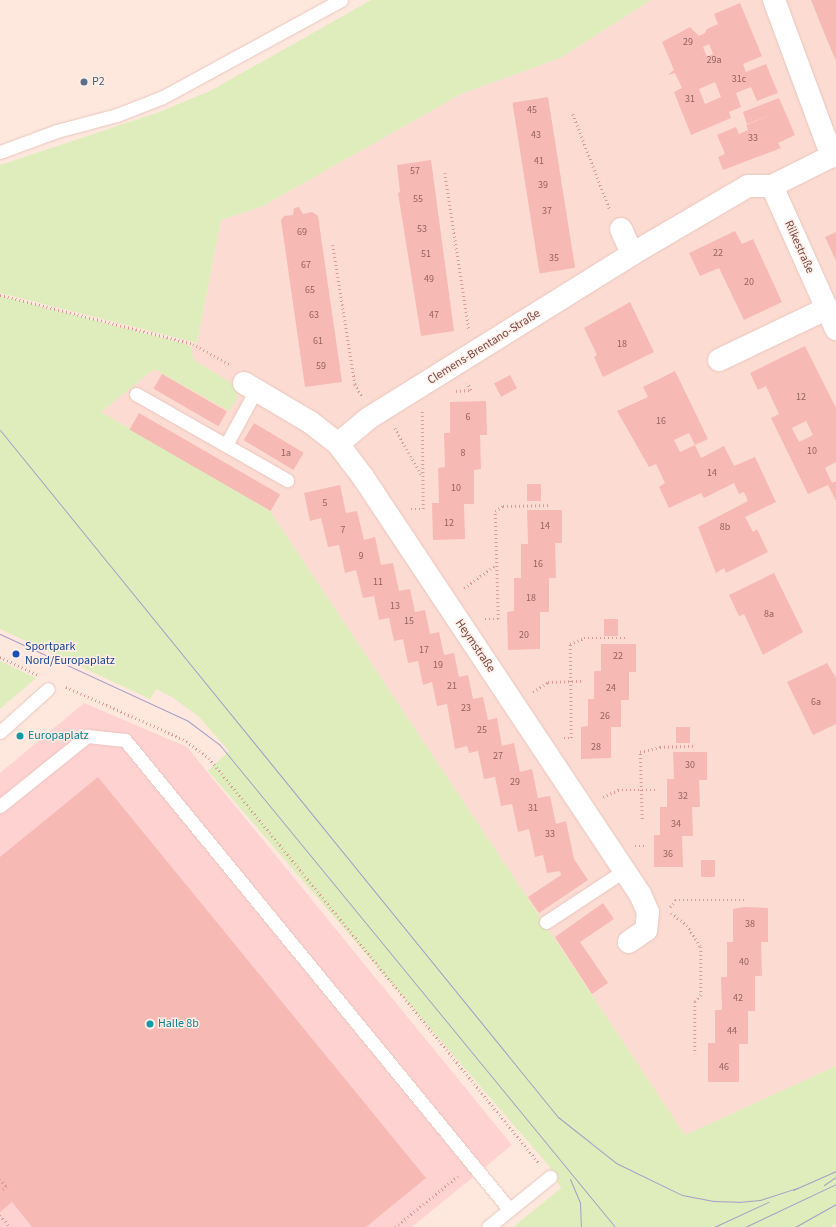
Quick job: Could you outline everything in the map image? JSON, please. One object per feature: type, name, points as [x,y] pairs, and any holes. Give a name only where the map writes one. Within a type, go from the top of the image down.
[{"type":"street","name":"Clemens-Brentano-Straße","points":[[338,444],[379,412],[632,254],[748,186],[772,186],[834,156],[774,0]]},
{"type":"street","name":"Rilkestraße","points":[[772,186],[836,329]]},
{"type":"street","points":[[621,230],[632,254]]},
{"type":"street","points":[[719,360],[826,309]]},
{"type":"street","name":"Heymstraße","points":[[250,387],[310,422],[338,444],[389,516],[625,870],[640,894],[647,916]]},
{"type":"street","points":[[629,942],[646,930],[647,916]]},
{"type":"lane","points":[[0,152],[57,131],[117,115],[163,97],[341,0]]},
{"type":"lane","points":[[226,445],[250,387]]},
{"type":"lane","points":[[136,394],[287,480]]},
{"type":"lane","points":[[0,732],[45,683]]},
{"type":"lane","points":[[0,806],[87,736],[125,740],[509,1209]]},
{"type":"lane","points":[[546,922],[625,870]]},
{"type":"lane","points":[[488,1227],[550,1177]]},
{"type":"path","points":[[573,114],[604,199],[621,230]]},
{"type":"path","points":[[445,173],[468,327],[482,348]]},
{"type":"path","points":[[333,245],[354,384],[379,412],[422,475]]},
{"type":"path","points":[[0,295],[193,344],[240,370],[250,387]]},
{"type":"path","points":[[450,391],[471,390],[455,365]]},
{"type":"path","points":[[389,516],[397,510],[423,509],[422,408]]},
{"type":"path","points":[[462,625],[472,620],[498,619],[495,511],[503,506],[550,505]]},
{"type":"path","points":[[446,601],[496,564]]},
{"type":"path","points":[[541,744],[551,739],[572,738],[570,644],[584,638],[627,638]]},
{"type":"path","points":[[0,657],[45,683]]},
{"type":"path","points":[[514,704],[548,682],[584,682]]},
{"type":"path","points":[[64,686],[183,739],[209,758],[550,1177]]},
{"type":"path","points":[[642,819],[640,752],[660,747],[694,746]]},
{"type":"path","points":[[583,807],[618,790],[655,790]]},
{"type":"path","points":[[647,916],[657,916],[669,909],[674,900],[744,900]]},
{"type":"path","points":[[669,909],[673,916],[687,925],[701,947],[701,995],[695,1002],[695,1054]]},
{"type":"path","points":[[395,1227],[472,1165]]},
{"type":"path","points":[[0,1179],[7,1187],[2,1190]]},
{"type":"path","points":[[0,1215],[10,1227]]},
{"type":"shaded area","points":[[651,0],[836,0],[836,1066],[685,1135],[269,510],[101,412],[154,369],[197,343],[221,220],[263,206],[461,94],[560,58]]},
{"type":"shaded area","name":"Halle 8b","points":[[84,703],[187,747],[512,1145],[412,1227],[0,1227],[0,773]]},
{"type":"green space","points":[[371,0],[651,0],[560,58],[461,94],[263,206],[221,220],[197,343],[0,293],[0,165],[159,112],[210,91]]},
{"type":"green space","points":[[0,296],[190,345],[194,360],[236,386],[238,397],[229,411],[154,369],[101,412],[269,510],[685,1135],[836,1066],[836,1224],[831,1227],[513,1227],[561,1188],[549,1166],[208,771],[229,751],[198,716],[172,697],[156,689],[150,699],[0,629]]},
{"type":"green space","points":[[0,661],[36,678],[0,709]]},
{"type":"building","points":[[811,0],[836,0],[836,61],[825,35]]},
{"type":"building","points":[[740,3],[762,56],[743,64],[746,72],[766,64],[778,93],[757,101],[751,87],[736,93],[741,107],[729,112],[731,118],[691,135],[674,92],[682,88],[675,73],[668,75],[674,70],[662,42],[690,27],[699,36],[705,33],[707,29],[718,24],[714,14]],"holes":[[[709,44],[713,54],[707,57],[703,47]],[[715,82],[721,97],[705,104],[699,89]]]},
{"type":"building","points":[[548,97],[575,268],[540,274],[512,103]]},
{"type":"building","points":[[779,98],[795,135],[778,143],[781,148],[723,170],[718,157],[725,154],[717,135],[736,127],[739,134],[748,130],[746,125],[778,112],[747,124],[743,112]]},
{"type":"building","points":[[431,160],[454,331],[421,336],[398,193],[400,192],[397,165]]},
{"type":"building","points":[[299,207],[303,214],[312,212],[318,216],[342,382],[305,387],[281,220],[284,216],[293,215],[294,208]]},
{"type":"building","points":[[735,231],[742,244],[753,239],[782,302],[744,320],[719,268],[700,276],[689,253]]},
{"type":"building","points":[[836,232],[836,261],[825,237]]},
{"type":"building","points":[[630,302],[654,352],[603,377],[594,357],[597,355],[584,328]]},
{"type":"building","points":[[805,346],[836,408],[836,462],[825,468],[832,483],[836,481],[836,501],[828,485],[808,494],[771,418],[779,414],[766,386],[758,390],[750,373]],"holes":[[[806,421],[813,435],[799,442],[792,428]]]},
{"type":"building","points":[[675,371],[708,439],[695,445],[701,458],[724,446],[734,466],[755,457],[776,502],[745,517],[753,532],[757,529],[768,552],[726,573],[724,568],[716,573],[698,527],[748,501],[744,492],[739,494],[734,483],[704,498],[701,493],[669,508],[659,487],[665,483],[656,464],[649,467],[617,411],[648,397],[643,387]],"holes":[[[689,433],[695,445],[680,452],[674,440]]]},
{"type":"building","points":[[162,374],[227,412],[218,426],[154,389]]},
{"type":"building","points":[[510,375],[517,388],[501,397],[494,383]]},
{"type":"building","points":[[486,401],[487,435],[480,435],[481,469],[474,470],[474,504],[464,504],[465,539],[433,540],[432,503],[439,503],[438,468],[445,467],[444,433],[450,433],[450,402]]},
{"type":"building","points":[[139,413],[280,494],[271,511],[130,429]]},
{"type":"building","points":[[254,423],[304,453],[293,470],[244,440]]},
{"type":"building","points":[[527,484],[541,484],[541,501],[527,501]]},
{"type":"building","points":[[340,485],[346,513],[357,511],[364,540],[375,537],[381,565],[393,563],[399,591],[410,589],[415,612],[425,610],[430,634],[439,632],[444,655],[454,653],[459,677],[468,675],[473,699],[483,697],[488,720],[497,718],[502,746],[514,743],[520,772],[532,769],[538,798],[550,796],[556,824],[566,821],[574,859],[588,880],[539,913],[528,897],[561,875],[560,871],[547,873],[543,855],[535,857],[529,829],[518,832],[512,804],[501,806],[495,777],[484,779],[478,751],[469,753],[467,746],[455,749],[447,704],[437,706],[432,682],[423,685],[418,661],[408,663],[403,639],[394,641],[389,618],[379,620],[374,596],[363,598],[356,570],[345,573],[339,545],[328,547],[321,518],[310,521],[304,493]]},
{"type":"building","points":[[527,510],[562,510],[562,543],[555,543],[556,578],[549,578],[549,612],[540,612],[540,649],[508,650],[507,612],[514,611],[514,578],[521,578],[521,544],[528,544]]},
{"type":"building","points":[[774,573],[803,632],[763,655],[744,614],[739,616],[729,595]]},
{"type":"building","points":[[604,619],[618,619],[618,636],[604,636]]},
{"type":"building","points":[[601,644],[636,644],[636,672],[629,672],[629,700],[621,700],[621,727],[611,727],[611,758],[581,759],[581,727],[588,726],[588,699],[594,699],[594,671],[601,671]]},
{"type":"building","points":[[827,663],[836,678],[836,724],[813,735],[787,682]]},
{"type":"building","points":[[676,727],[690,727],[690,743],[676,743]]},
{"type":"building","points":[[673,752],[707,752],[707,780],[699,780],[700,807],[692,807],[693,836],[682,836],[683,867],[654,867],[654,835],[660,835],[660,807],[667,807],[667,779],[674,779]]},
{"type":"building","name":"Halle 8b","points":[[98,777],[426,1178],[366,1227],[32,1227],[12,1202],[0,1212],[0,857]]},
{"type":"building","points":[[701,860],[715,860],[715,877],[701,877]]},
{"type":"building","points":[[603,903],[614,919],[580,942],[608,983],[592,994],[555,937]]},
{"type":"building","points":[[744,907],[768,908],[768,942],[761,942],[762,976],[755,976],[755,1011],[748,1011],[748,1044],[739,1044],[739,1082],[708,1082],[708,1043],[715,1043],[715,1010],[722,1010],[721,977],[727,977],[727,942],[733,942],[733,909]]},
{"type":"tram line","points":[[0,430],[558,1117],[616,1163],[682,1195],[713,1201],[738,1202],[760,1200],[798,1188]]},
{"type":"tram line","points":[[0,634],[188,721],[219,744],[615,1227]]},
{"type":"tram line","points":[[793,1190],[836,1171]]},
{"type":"tram line","points":[[824,1185],[836,1177]]},
{"type":"tram line","points":[[570,1179],[580,1202],[581,1227]]},
{"type":"tram line","points":[[745,1227],[836,1184]]},
{"type":"tram line","points":[[714,1227],[768,1202]]},
{"type":"tram line","points":[[795,1227],[836,1204]]},
{"type":"place","name":"P2","points":[[84,82]]},
{"type":"place","name":"Sportpark Nord/Europaplatz","points":[[16,654]]},
{"type":"place","name":"Europaplatz","points":[[20,736]]},
{"type":"place","name":"Halle 8b","points":[[150,1024]]}]
